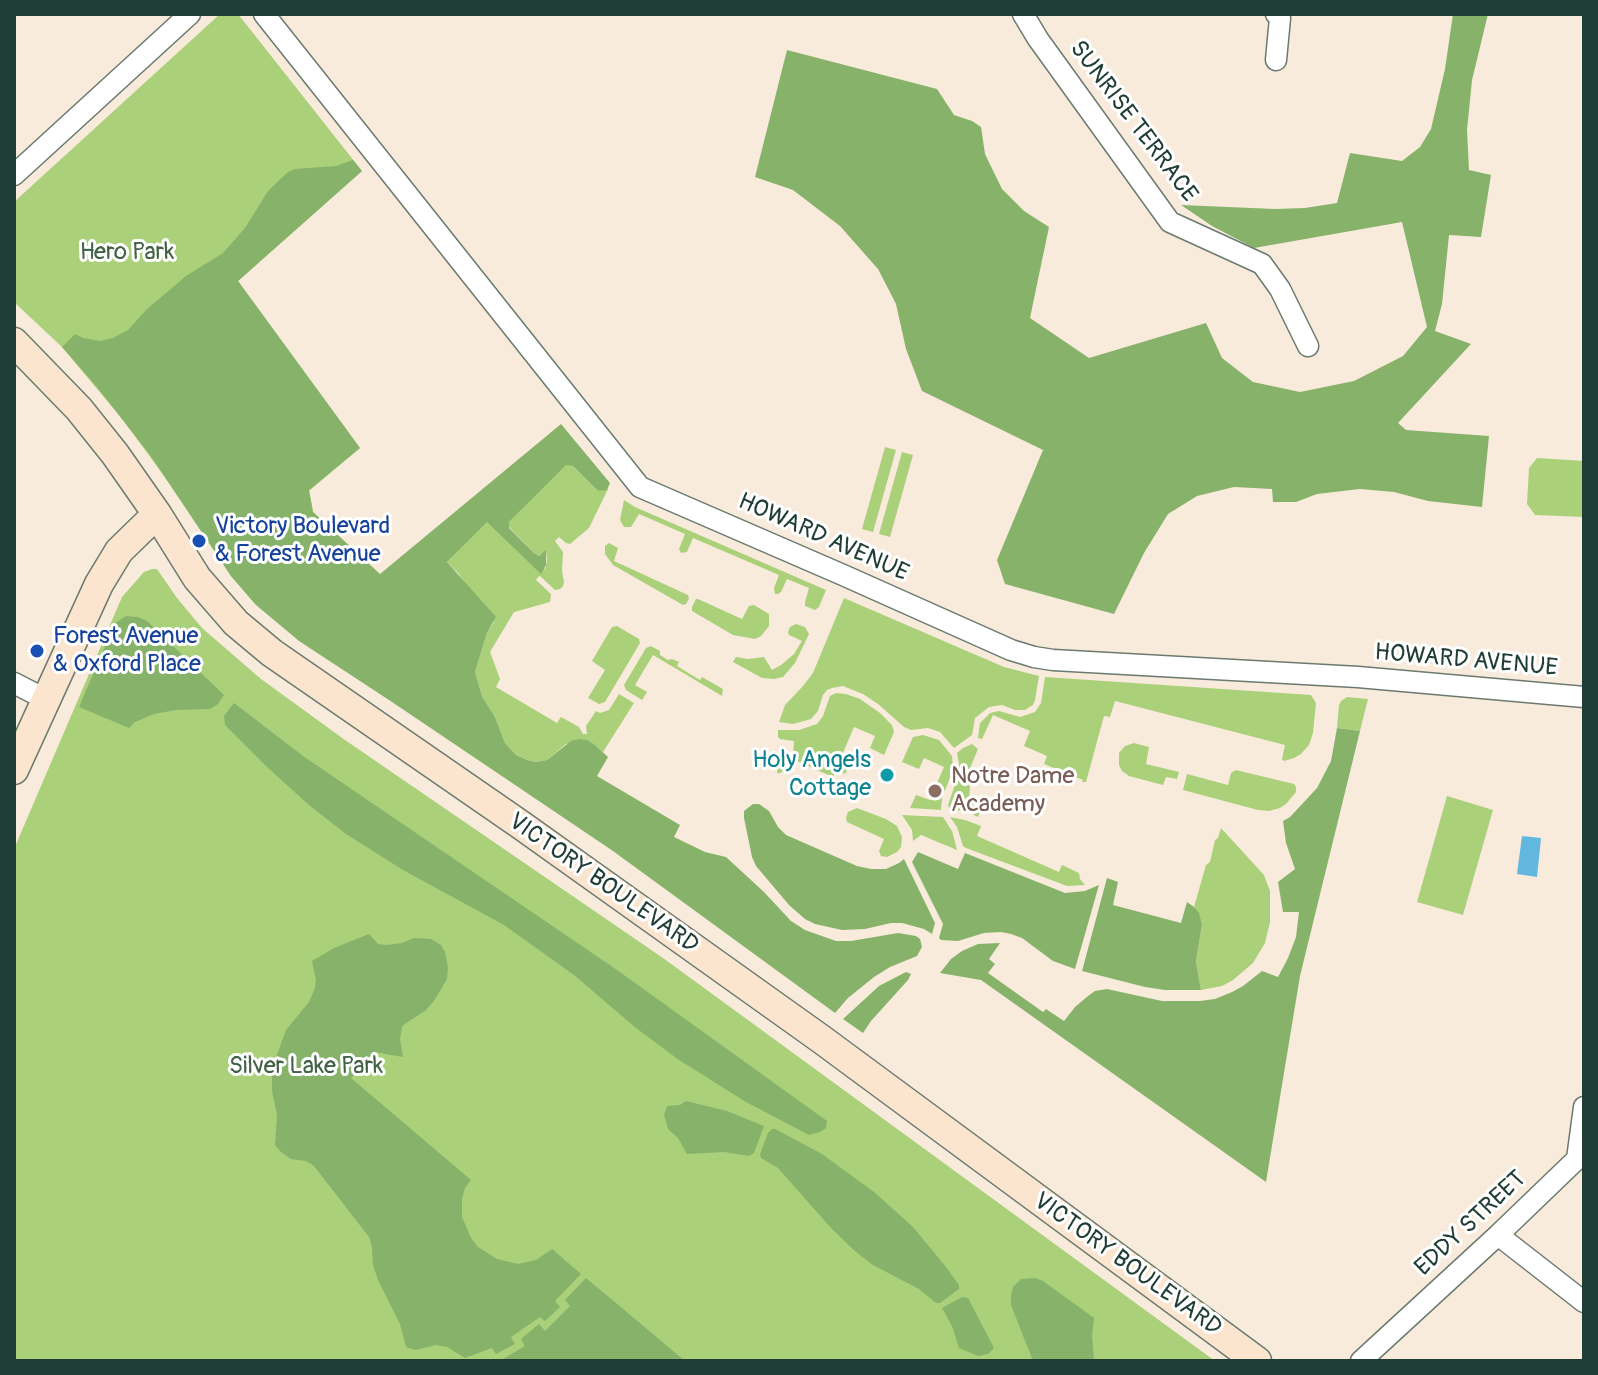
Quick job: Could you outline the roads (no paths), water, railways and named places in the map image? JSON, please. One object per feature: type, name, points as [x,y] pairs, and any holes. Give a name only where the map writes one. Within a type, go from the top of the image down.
[{"type":"main road","name":"VICTORY BOULEVARD","points":[[14,342],[79,409],[115,454],[197,578],[236,623],[272,653],[521,825],[832,1047],[1257,1361]]},
{"type":"main road","points":[[14,770],[105,573],[119,551],[157,514]]},
{"type":"street","points":[[14,175],[190,14]]},
{"type":"street","name":"HOWARD AVENUE","points":[[264,14],[640,487],[1011,650],[1034,657],[1358,677],[1584,697]]},
{"type":"street","name":"SUNRISE TERRACE","points":[[1023,14],[1170,222],[1262,264],[1280,289],[1308,346]]},
{"type":"street","points":[[1276,14],[1280,18],[1276,60]]},
{"type":"street","points":[[14,683],[45,699]]},
{"type":"street","name":"EDDY STREET","points":[[1361,1361],[1580,1160],[1584,1107]]},
{"type":"street","points":[[1498,1235],[1584,1302]]},
{"type":"water","points":[[1522,836],[1541,838],[1537,877],[1517,874]]},
{"type":"place","name":"Victory Boulevard & Forest Avenue","points":[[199,541]]},
{"type":"place","name":"Forest Avenue & Oxford Place","points":[[37,651]]},
{"type":"place","name":"Holy Angels Cottage","points":[[887,775]]},
{"type":"place","name":"Notre Dame Academy","points":[[935,791]]},
{"type":"park label","name":"Hero Park","points":[[127,253]]},
{"type":"park label","name":"Silver Lake Park","points":[[306,1067]]}]
